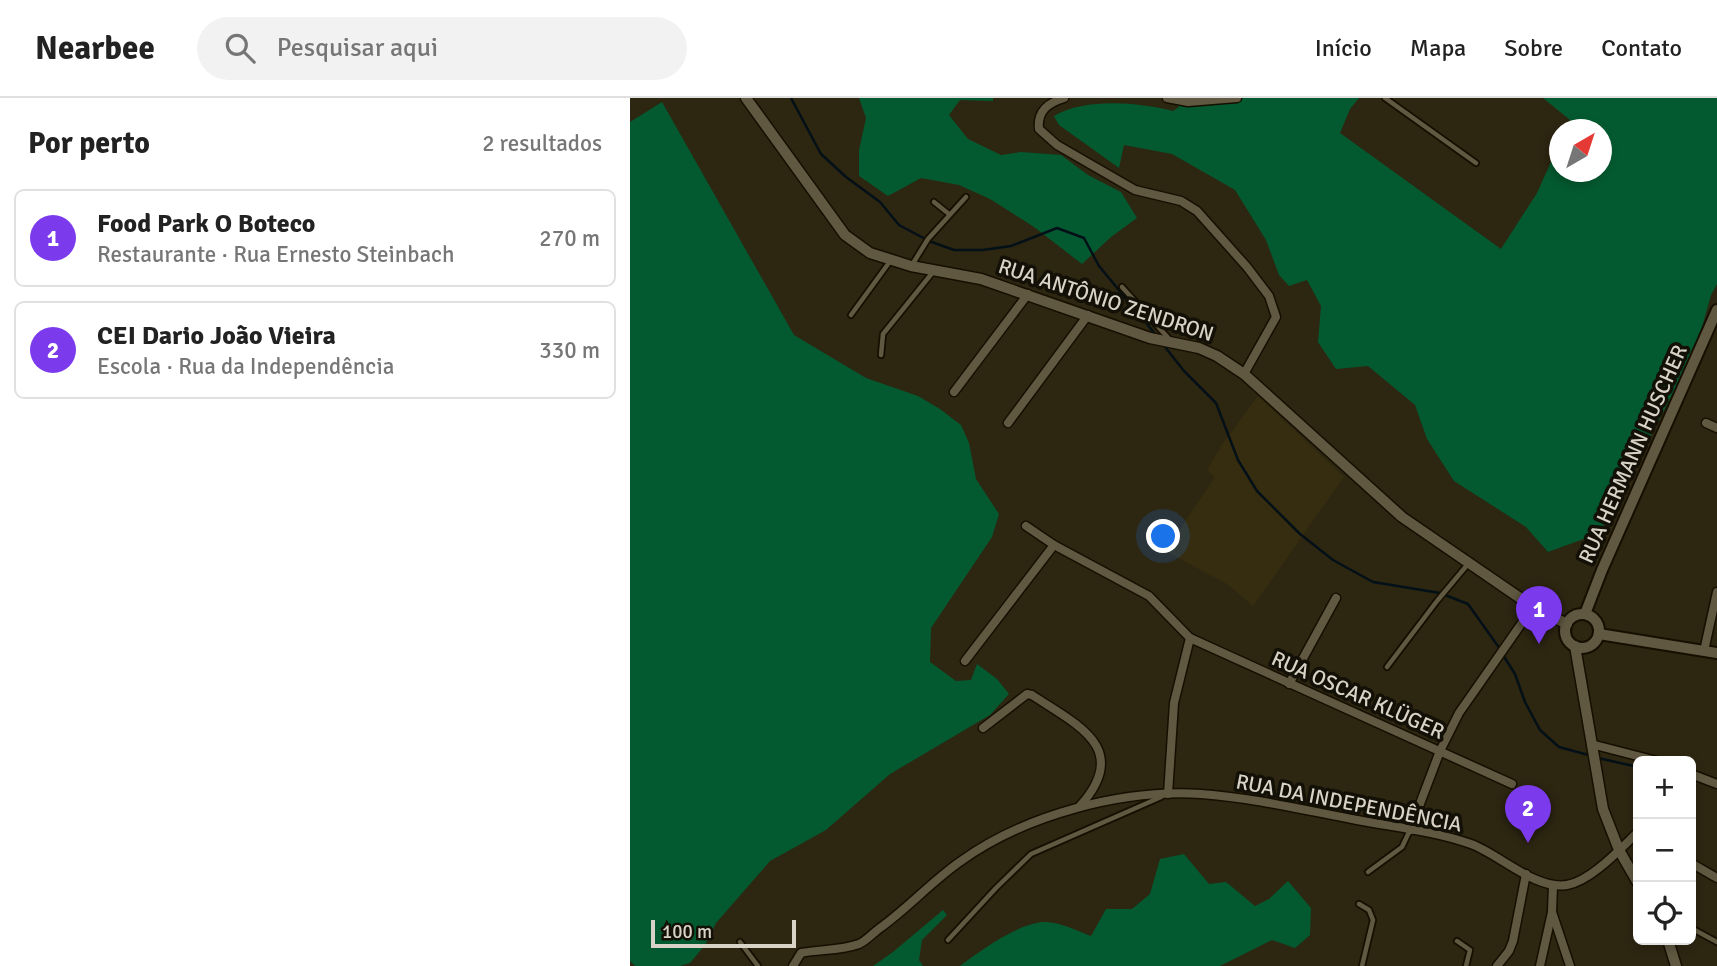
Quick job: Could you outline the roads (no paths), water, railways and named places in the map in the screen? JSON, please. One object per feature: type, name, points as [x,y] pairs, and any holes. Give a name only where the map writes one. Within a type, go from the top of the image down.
[{"type":"main road","name":"RUA HERMANN HUSCHER","points":[[1585,614],[1717,310]]},
{"type":"main road","points":[[1585,614],[1596,621],[1599,634],[1587,647],[1575,646],[1566,636],[1567,624],[1574,616],[1585,614]]},
{"type":"main road","points":[[1599,634],[1717,653]]},
{"type":"street","name":"RUA ANTÔNIO ZENDRON","points":[[746,98],[845,235],[870,253],[911,266],[981,279],[1217,356],[1244,374],[1375,495],[1469,564],[1533,607],[1567,624]]},
{"type":"street","points":[[1063,98],[1051,102],[1045,108],[1038,118],[1039,129],[1058,145],[1126,186],[1181,201],[1197,211],[1269,296],[1276,317],[1244,374]]},
{"type":"street","points":[[1167,98],[1188,102],[1237,98]]},
{"type":"street","points":[[954,392],[1028,295]]},
{"type":"street","points":[[1007,424],[1088,315]]},
{"type":"street","points":[[1706,423],[1717,428]]},
{"type":"street","points":[[793,966],[802,953],[831,951],[860,943],[898,915],[961,861],[1009,831],[1080,806],[1168,794],[1174,703],[1190,638],[1149,596],[1054,545],[1026,526]]},
{"type":"street","points":[[965,661],[1054,545]]},
{"type":"street","points":[[1704,651],[1717,592]]},
{"type":"street","points":[[1289,684],[1336,598]]},
{"type":"street","points":[[1410,830],[1440,751],[1459,713],[1533,607]]},
{"type":"street","name":"RUA OSCAR KLÜGER","points":[[1190,638],[1512,783]]},
{"type":"street","points":[[1575,646],[1603,809],[1619,850],[1637,882]]},
{"type":"street","points":[[983,728],[1027,694],[1086,732],[1096,744],[1102,758],[1101,775],[1093,792],[1080,806]]},
{"type":"street","points":[[1592,746],[1635,756]]},
{"type":"street","points":[[1696,776],[1717,784]]},
{"type":"street","name":"RUA DA INDEPENDÊNCIA","points":[[1168,794],[1199,794],[1273,802],[1472,844],[1526,874],[1553,885]]},
{"type":"street","points":[[1539,966],[1552,912],[1553,885],[1568,885],[1581,879],[1633,837]]},
{"type":"street","points":[[1696,866],[1717,878]]},
{"type":"street","points":[[1497,966],[1513,941],[1526,874]]},
{"type":"street","points":[[1552,912],[1570,966]]},
{"type":"street","points":[[1670,945],[1676,966]]},
{"type":"lane","points":[[1385,98],[1476,163]]},
{"type":"lane","points":[[911,266],[928,239],[966,197]]},
{"type":"lane","points":[[934,202],[949,214]]},
{"type":"lane","points":[[851,315],[891,260]]},
{"type":"lane","points":[[881,355],[883,334],[934,270]]},
{"type":"lane","points":[[1122,287],[1163,340]]},
{"type":"lane","points":[[1387,667],[1469,564]]},
{"type":"lane","name":"RUA DA INDEPENDÊNCIA","points":[[948,940],[1031,854],[1168,794]]},
{"type":"lane","points":[[1368,872],[1402,847],[1410,830]]},
{"type":"lane","points":[[1359,904],[1369,910],[1373,919],[1362,966]]},
{"type":"lane","points":[[1696,931],[1717,942]]},
{"type":"lane","points":[[1457,941],[1470,950],[1466,966]]},
{"type":"lane","points":[[740,942],[758,966]]},
{"type":"waterway","points":[[791,98],[821,154],[880,202],[899,225],[929,241],[954,250],[1011,246],[1057,228],[1084,238],[1099,266],[1156,335]]},
{"type":"waterway","points":[[1162,343],[1184,371],[1216,403],[1238,460],[1257,491],[1300,534],[1333,560],[1373,582],[1440,593],[1468,604],[1500,649]]},
{"type":"waterway","points":[[1503,655],[1515,674],[1525,702],[1540,730],[1559,747],[1592,756]]},
{"type":"waterway","points":[[1598,758],[1633,766]]},
{"type":"place","name":"Food Park O Boteco","points":[[1539,644]]},
{"type":"place","name":"CEI Dario João Vieira","points":[[1528,843]]}]
